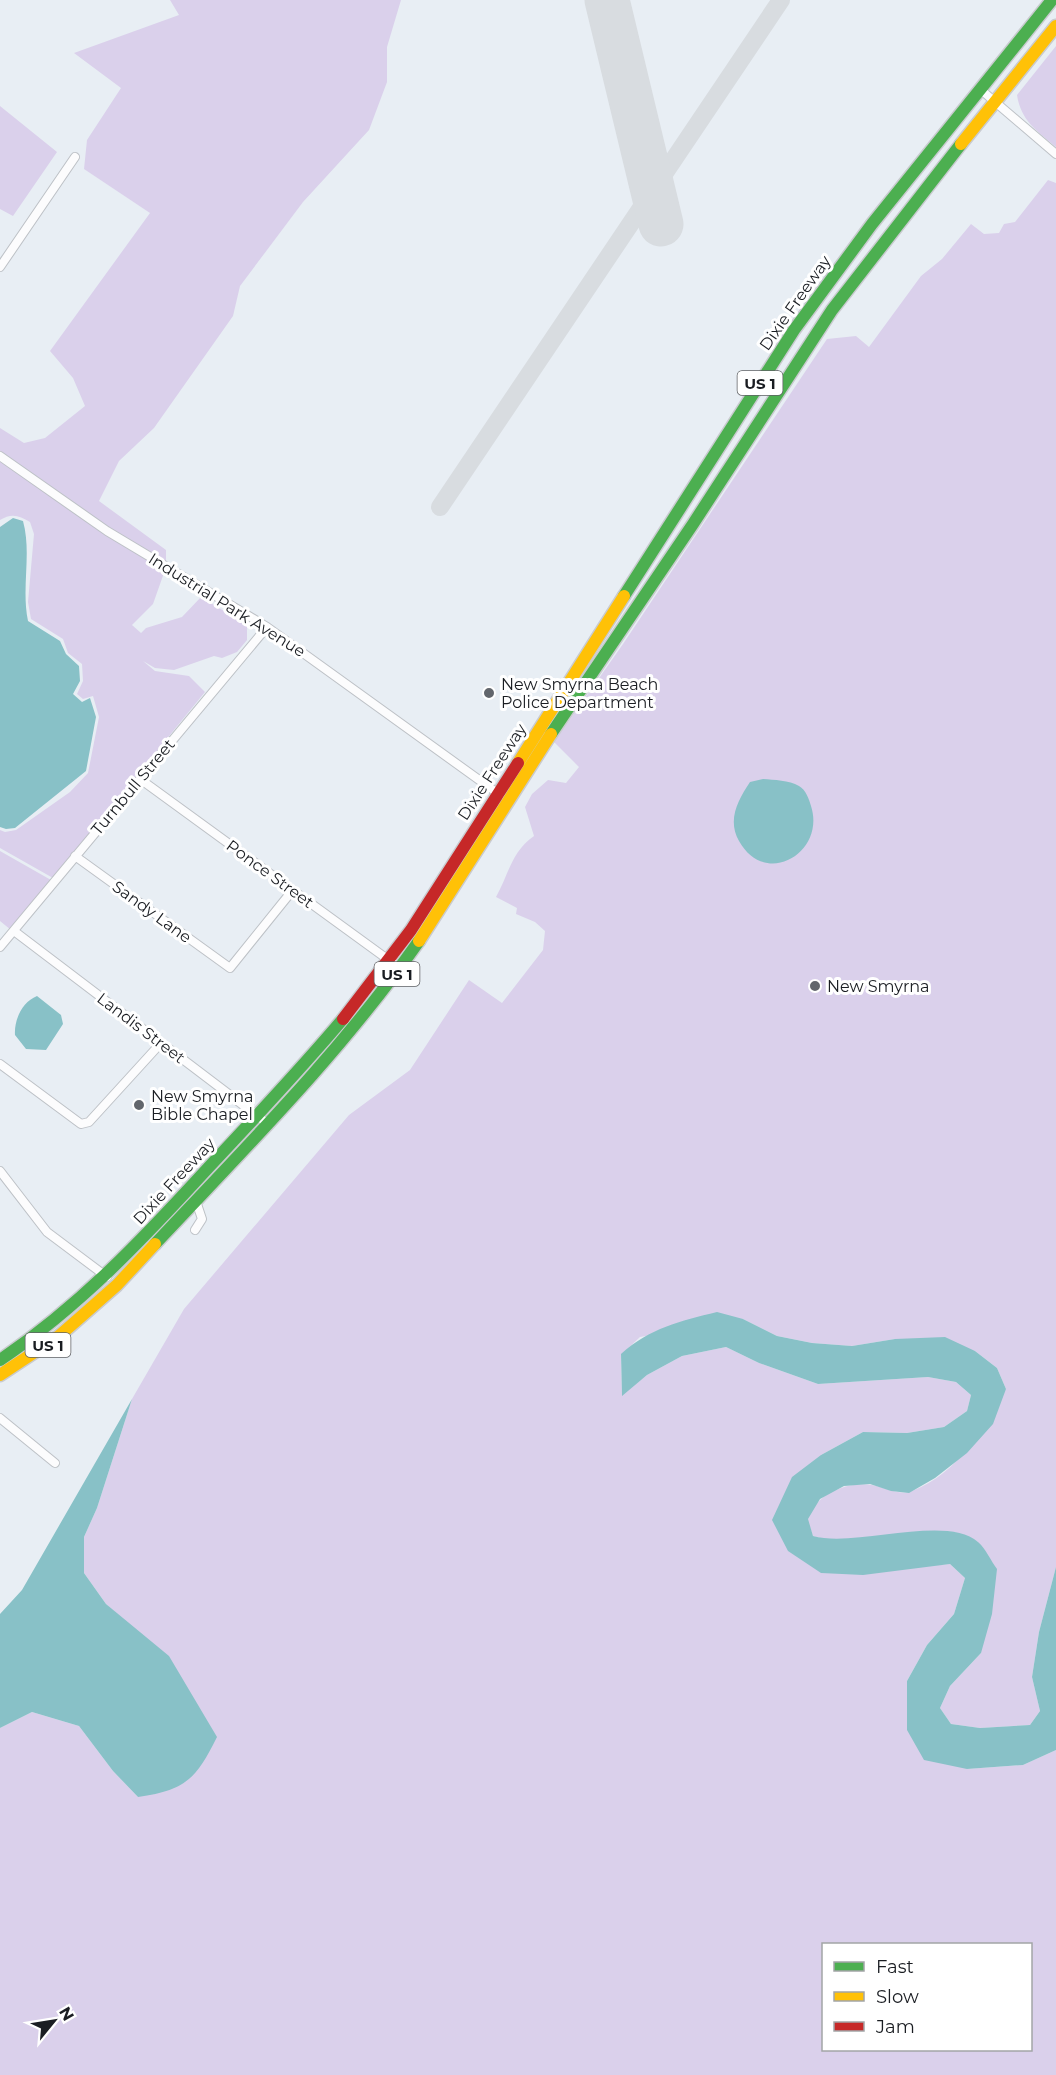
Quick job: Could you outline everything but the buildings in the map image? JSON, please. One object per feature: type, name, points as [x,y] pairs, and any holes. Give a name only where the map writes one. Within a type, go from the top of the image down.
[{"type":"main road","name":"Dixie Freeway","points":[[0,1360],[51,1326],[107,1277],[329,1038],[389,962],[769,370],[844,260],[1052,0]]},
{"type":"main road","name":"Dixie Freeway","points":[[0,1375],[59,1336],[117,1285],[346,1040],[401,969],[784,381],[859,273],[1056,26]]},
{"type":"street","points":[[980,89],[1056,154]]},
{"type":"street","points":[[0,267],[75,157]]},
{"type":"street","points":[[769,370],[784,381]]},
{"type":"street","name":"Industrial Park Avenue","points":[[0,456],[107,531],[267,627],[509,801]]},
{"type":"street","name":"Turnbull Street","points":[[0,947],[267,627]]},
{"type":"street","name":"Ponce Street","points":[[140,779],[401,969]]},
{"type":"street","name":"Sandy Lane","points":[[75,856],[230,968],[292,891]]},
{"type":"street","name":"Landis Street","points":[[14,931],[268,1124]]},
{"type":"street","points":[[0,1064],[81,1124],[89,1122],[161,1043]]},
{"type":"street","points":[[1,1174],[46,1232],[117,1285]]},
{"type":"street","points":[[195,1230],[202,1219],[196,1201]]},
{"type":"street","points":[[0,1418],[55,1463]]},
{"type":"shaded area","points":[[170,0],[401,0],[387,47],[387,82],[369,130],[303,202],[240,286],[233,316],[154,428],[119,461],[99,501],[166,550],[166,562],[109,528],[0,451],[0,428],[24,443],[45,438],[85,406],[73,378],[50,351],[150,213],[84,169],[87,140],[121,88],[74,53],[179,15]]},
{"type":"shaded area","points":[[1056,46],[1056,147],[1026,119],[1017,95]]},
{"type":"shaded area","points":[[0,106],[57,152],[13,216],[0,209]]},
{"type":"shaded area","points":[[1048,180],[1056,183],[1056,1567],[1039,1632],[1032,1677],[1040,1711],[1030,1725],[980,1728],[951,1724],[940,1708],[950,1686],[981,1653],[978,1542],[955,1533],[935,1531],[864,1539],[830,1539],[813,1536],[807,1519],[818,1502],[838,1489],[866,1484],[897,1492],[907,1492],[929,1483],[943,1473],[967,1449],[1006,1389],[997,1368],[975,1351],[895,1339],[852,1346],[812,1343],[777,1336],[743,1319],[640,1337],[621,1355],[622,1395],[647,1375],[682,1356],[726,1347],[759,1363],[818,1384],[928,1377],[956,1382],[971,1395],[967,1411],[944,1427],[907,1433],[863,1432],[821,1455],[788,1551],[913,1567],[950,1564],[965,1578],[954,1614],[927,1645],[907,1681],[967,1769],[1023,1765],[1056,1750],[1056,2075],[0,2075],[0,1728],[32,1712],[79,1726],[113,1771],[138,1797],[132,1627],[106,1604],[84,1573],[84,1537],[97,1508],[132,1399],[184,1309],[349,1115],[410,1070],[469,980],[502,1003],[543,950],[545,931],[535,922],[516,914],[517,908],[496,897],[515,856],[534,836],[525,807],[532,794],[548,780],[566,783],[579,767],[554,742],[623,644],[827,339],[856,336],[869,347],[921,276],[942,259],[971,224],[984,234],[999,233],[1004,224],[1015,222]]},
{"type":"shaded area","points":[[0,461],[104,534],[165,570],[153,604],[132,625],[141,633],[146,628],[182,617],[201,597],[247,625],[247,640],[237,652],[222,658],[214,656],[174,670],[155,668],[143,661],[155,671],[189,676],[205,692],[53,878],[0,848],[0,830],[5,832],[16,830],[70,792],[88,773],[99,717],[93,696],[83,699],[77,694],[83,681],[82,664],[68,653],[63,639],[31,619],[28,602],[34,534],[30,522],[22,518],[11,516],[0,520]]},
{"type":"shaded area","points":[[0,851],[51,880],[11,930],[0,921]]},
{"type":"water","points":[[13,518],[23,521],[26,533],[28,621],[60,641],[66,654],[79,666],[80,681],[73,694],[82,702],[90,698],[96,717],[86,771],[15,828],[6,829],[0,827],[0,527]]},
{"type":"water","points":[[763,779],[786,781],[799,786],[805,792],[811,806],[813,823],[810,838],[802,850],[791,859],[778,863],[764,862],[750,855],[739,841],[734,825],[738,803],[750,782]]},
{"type":"water","points":[[37,996],[61,1015],[63,1024],[46,1050],[26,1049],[15,1035],[20,1012]]},
{"type":"water","points":[[717,1312],[743,1319],[777,1336],[812,1343],[852,1346],[895,1339],[945,1337],[975,1351],[997,1368],[1006,1389],[993,1424],[967,1453],[935,1478],[909,1493],[891,1491],[870,1484],[844,1486],[820,1499],[808,1519],[813,1536],[831,1539],[945,1531],[963,1534],[978,1542],[986,1552],[997,1569],[992,1614],[981,1653],[950,1686],[940,1708],[951,1724],[980,1728],[1030,1725],[1040,1711],[1032,1677],[1039,1632],[1056,1567],[1056,1750],[1023,1765],[967,1769],[924,1760],[907,1730],[907,1681],[927,1645],[954,1614],[965,1578],[950,1564],[863,1575],[821,1573],[788,1551],[772,1520],[792,1477],[821,1455],[863,1432],[907,1433],[944,1427],[967,1411],[971,1395],[956,1382],[928,1377],[818,1384],[759,1363],[726,1347],[682,1356],[647,1375],[622,1396],[621,1354],[654,1332],[678,1322]]},
{"type":"water","points":[[132,1399],[97,1508],[84,1537],[84,1573],[106,1604],[169,1656],[217,1737],[203,1763],[188,1780],[168,1791],[138,1797],[113,1771],[79,1726],[32,1712],[0,1728],[0,1614],[22,1590]]},
{"type":"taxiway","points":[[440,507],[781,0]]},
{"type":"runway","points":[[607,0],[661,224]]},
{"type":"traffic: fast","points":[[624,596],[794,330],[872,224],[1052,0]]},
{"type":"traffic: fast","points":[[551,734],[693,524],[832,310],[961,144]]},
{"type":"traffic: fast","points":[[155,1244],[326,1060],[419,941]]},
{"type":"traffic: fast","points":[[0,1360],[57,1317],[135,1246],[277,1094],[343,1019]]},
{"type":"traffic: slow","points":[[961,144],[1056,26]]},
{"type":"traffic: slow","points":[[518,763],[624,596]]},
{"type":"traffic: slow","points":[[419,941],[551,734]]},
{"type":"traffic: slow","points":[[0,1375],[59,1336],[117,1285],[155,1244]]},
{"type":"traffic: jam","points":[[343,1019],[411,930],[518,763]]},
{"type":"place","name":"New Smyrna Beach Police Department","points":[[489,693]]},
{"type":"place","name":"New Smyrna","points":[[815,986]]},
{"type":"place","name":"New Smyrna Bible Chapel","points":[[139,1105]]}]
